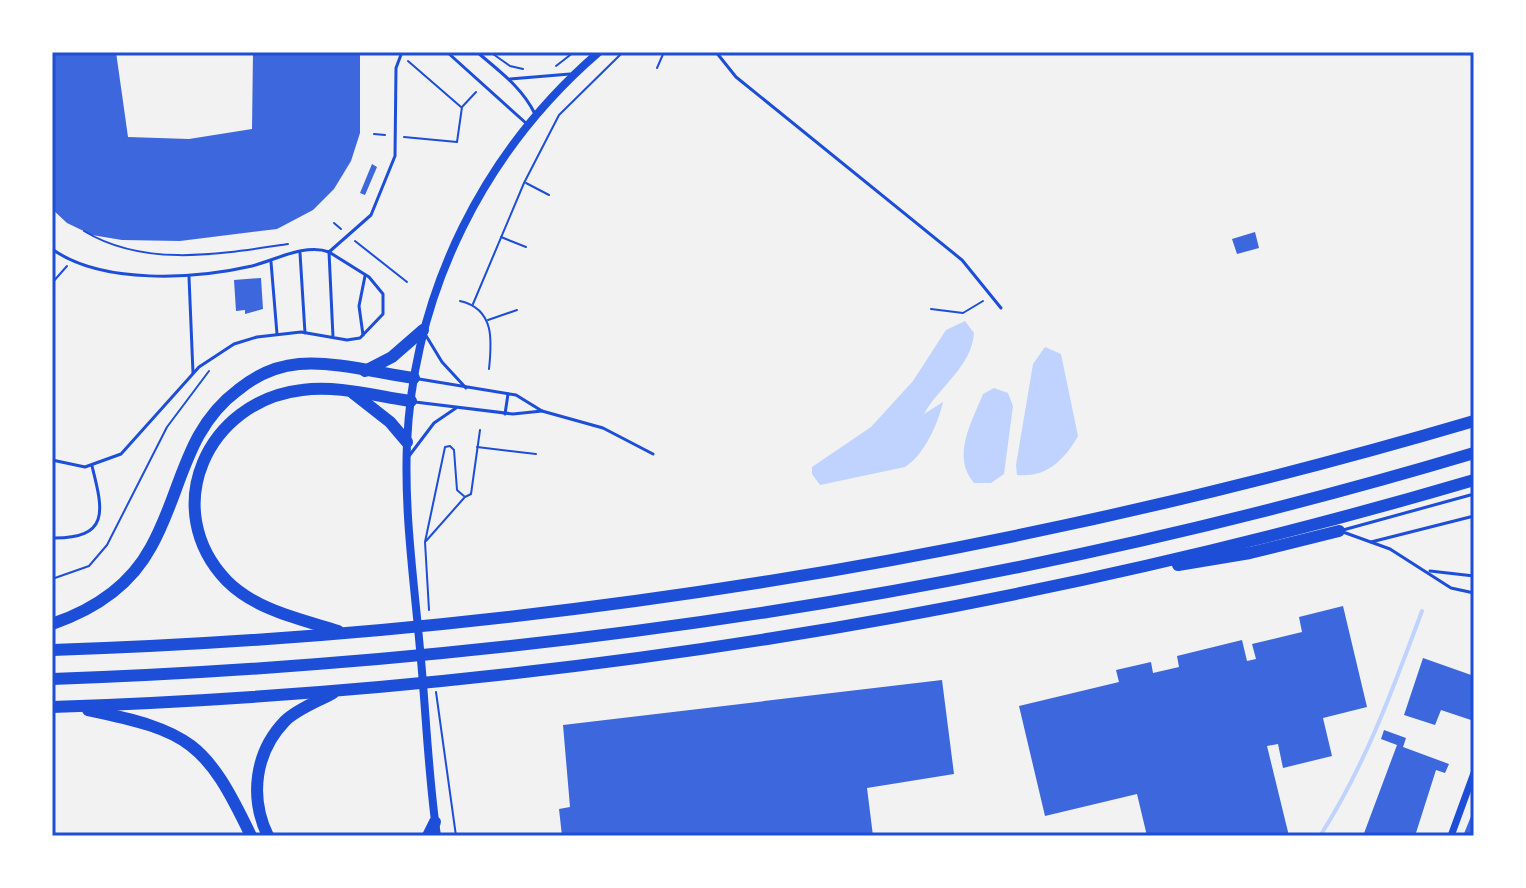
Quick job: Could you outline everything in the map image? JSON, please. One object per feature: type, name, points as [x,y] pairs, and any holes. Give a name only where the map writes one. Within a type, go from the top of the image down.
[{"type":"highway","points":[[365,371],[392,357],[423,330]]},
{"type":"highway","points":[[52,624],[89,609],[131,575],[151,548],[196,435],[212,411],[250,380],[300,364],[414,378]]},
{"type":"highway","points":[[344,634],[264,606],[228,581],[205,548],[194,498],[210,444],[229,422],[251,407],[299,390],[351,392],[411,401]]},
{"type":"highway","points":[[351,392],[377,410],[407,442]]},
{"type":"highway","points":[[52,650],[344,634],[572,609],[777,579],[950,548],[1190,496],[1474,421]]},
{"type":"highway","points":[[52,679],[401,659],[779,610],[1119,545],[1474,453]]},
{"type":"highway","points":[[52,707],[337,690],[522,672],[753,640],[996,599],[1131,569],[1474,480]]},
{"type":"highway","points":[[1131,569],[1200,563],[1339,531]]},
{"type":"highway","points":[[268,836],[258,810],[255,785],[268,743],[287,719],[337,690]]},
{"type":"highway","points":[[69,706],[153,724],[190,744],[223,778],[251,836]]},
{"type":"highway","points":[[428,836],[436,829]]},
{"type":"street","points":[[436,829],[413,573],[407,459],[411,401],[423,330],[442,269],[468,214],[496,166],[535,114],[599,52]]},
{"type":"street","points":[[1451,836],[1474,773]]},
{"type":"lane","points":[[447,52],[527,124]]},
{"type":"lane","points":[[457,60],[458,52]]},
{"type":"lane","points":[[477,52],[509,79],[535,114]]},
{"type":"lane","points":[[523,52],[549,52]]},
{"type":"lane","points":[[716,52],[736,77],[962,260],[1001,308]]},
{"type":"lane","points":[[329,252],[371,215],[395,156],[396,68],[401,54]]},
{"type":"lane","points":[[509,79],[574,74]]},
{"type":"lane","points":[[52,249],[72,260],[125,273],[189,277],[318,248],[365,274],[383,294],[383,314],[363,335],[347,340],[305,333],[277,334],[234,344],[193,373],[121,454],[92,466],[52,460]]},
{"type":"lane","points":[[329,252],[333,337]]},
{"type":"lane","points":[[300,253],[305,333]]},
{"type":"lane","points":[[271,261],[277,334]]},
{"type":"lane","points":[[363,335],[359,306],[365,274]]},
{"type":"lane","points":[[189,277],[193,373]]},
{"type":"lane","points":[[423,330],[442,362],[466,388]]},
{"type":"lane","points":[[414,378],[516,395],[542,411],[603,428],[653,454]]},
{"type":"lane","points":[[505,414],[508,394]]},
{"type":"lane","points":[[411,401],[505,414],[542,411]]},
{"type":"lane","points":[[407,459],[434,423],[456,408]]},
{"type":"lane","points":[[52,538],[81,536],[96,526],[102,514],[92,466]]},
{"type":"lane","points":[[1339,531],[1474,494]]},
{"type":"lane","points":[[1371,542],[1474,516]]},
{"type":"lane","points":[[1339,531],[1371,542],[1427,570],[1451,588],[1474,593]]},
{"type":"lane","points":[[1427,570],[1474,576]]},
{"type":"path","points":[[491,52],[503,61],[528,70]]},
{"type":"path","points":[[556,66],[574,52]]},
{"type":"path","points":[[473,304],[524,183],[559,115],[623,52]]},
{"type":"path","points":[[657,68],[664,52]]},
{"type":"path","points":[[401,54],[462,107]]},
{"type":"path","points":[[496,68],[503,61]]},
{"type":"path","points":[[374,134],[457,142],[462,107],[484,83]]},
{"type":"path","points":[[524,183],[549,195]]},
{"type":"path","points":[[84,231],[104,243],[140,253],[176,256],[288,244]]},
{"type":"path","points":[[501,237],[526,247]]},
{"type":"path","points":[[373,256],[407,282]]},
{"type":"path","points":[[52,283],[72,260]]},
{"type":"path","points":[[931,309],[963,313],[990,295]]},
{"type":"path","points":[[460,301],[473,304],[487,320],[492,336],[489,369]]},
{"type":"path","points":[[487,320],[517,310]]},
{"type":"path","points":[[52,579],[89,566],[107,545],[167,427],[209,375],[209,359]]},
{"type":"path","points":[[425,542],[471,494],[480,430]]},
{"type":"path","points":[[425,571],[425,542],[445,447],[450,446],[457,490],[465,497]]},
{"type":"path","points":[[477,447],[536,454]]},
{"type":"path","points":[[439,721],[456,836]]},
{"type":"water","points":[[965,321],[974,333],[972,345],[961,366],[924,414],[943,402],[934,429],[912,462],[905,467],[820,485],[812,474],[812,467],[871,427],[913,381],[946,330]]},
{"type":"water","points":[[1045,347],[1061,354],[1078,436],[1054,465],[1037,473],[1017,475],[1016,465],[1033,364]]},
{"type":"water","points":[[994,388],[1008,393],[1013,406],[1004,474],[991,483],[974,483],[964,462],[966,439],[983,394]]},
{"type":"building","points":[[52,52],[116,52],[128,137],[189,139],[252,129],[253,52],[360,52],[360,133],[351,161],[334,189],[313,210],[277,229],[180,241],[122,240],[92,235],[67,223],[52,209]]},
{"type":"building","points":[[372,164],[377,167],[365,195],[360,193]]},
{"type":"building","points":[[1255,232],[1259,248],[1237,254],[1232,239]]},
{"type":"building","points":[[261,278],[263,309],[245,314],[245,310],[236,311],[234,280]]},
{"type":"building","points":[[1343,606],[1367,707],[1323,718],[1332,756],[1283,768],[1278,744],[1267,746],[1289,836],[1147,836],[1137,794],[1045,816],[1019,706],[1119,682],[1116,670],[1151,662],[1153,673],[1179,667],[1177,656],[1242,640],[1247,661],[1256,659],[1252,644],[1302,632],[1299,617]]},
{"type":"building","points":[[1423,658],[1474,676],[1471,720],[1441,710],[1435,725],[1404,715]]},
{"type":"building","points":[[942,680],[954,774],[867,788],[873,836],[562,836],[559,809],[570,807],[563,725]]},
{"type":"building","points":[[1384,730],[1406,738],[1403,747],[1449,764],[1445,773],[1436,770],[1415,836],[1363,836],[1397,745],[1381,739]]},
{"type":"building","points":[[1474,809],[1474,836],[1463,836]]},
{"type":"waterway","points":[[1320,836],[1364,755],[1422,611]]}]
